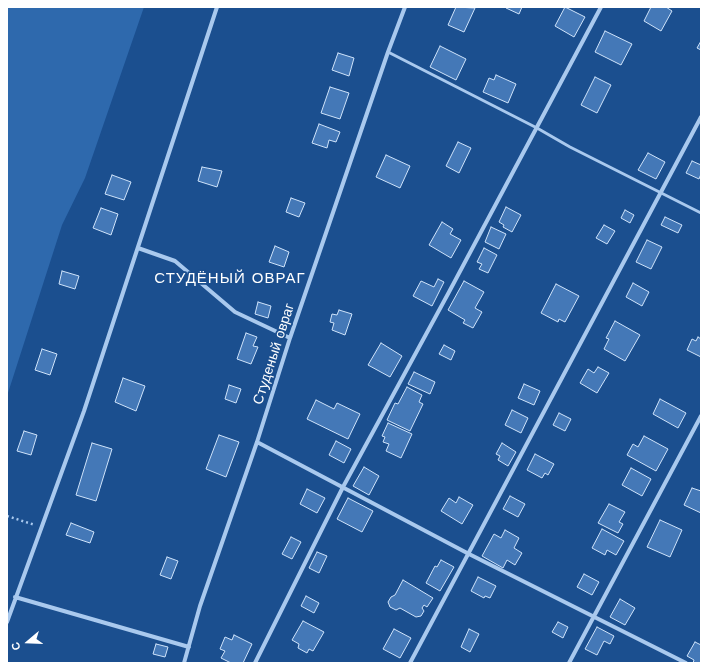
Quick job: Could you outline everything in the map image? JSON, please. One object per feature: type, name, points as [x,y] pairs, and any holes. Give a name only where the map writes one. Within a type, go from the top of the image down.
[{"type":"street","points":[[7,622],[84,411],[218,7]]},
{"type":"street","name":"Студеный овраг","points":[[184,663],[200,606],[257,442],[290,338],[388,52],[405,7]]},
{"type":"street","points":[[255,663],[343,487],[601,7]]},
{"type":"street","points":[[410,663],[701,117]]},
{"type":"street","points":[[138,248],[175,261],[235,312],[290,338]]},
{"type":"street","points":[[569,663],[701,416]]},
{"type":"street","points":[[257,442],[469,554],[686,663]]},
{"type":"street","points":[[15,598],[189,647]]},
{"type":"lane","points":[[388,52],[537,128],[570,147],[701,213]]},
{"type":"path","points":[[7,516],[41,527]]},
{"type":"shaded area","points":[[7,7],[144,7],[85,178],[62,225],[7,396]]},
{"type":"building","points":[[456,7],[475,8],[464,32],[448,25]]},
{"type":"building","points":[[522,7],[519,14],[506,8]]},
{"type":"building","points":[[565,7],[585,17],[574,37],[555,26]]},
{"type":"building","points":[[651,7],[666,7],[672,11],[661,31],[644,21]]},
{"type":"building","points":[[605,31],[632,44],[621,65],[595,52]]},
{"type":"building","points":[[701,41],[701,50],[697,48]]},
{"type":"building","points":[[440,46],[466,59],[456,80],[430,67]]},
{"type":"building","points":[[338,53],[354,58],[349,76],[332,70]]},
{"type":"building","points":[[496,75],[516,84],[508,103],[483,92],[489,78],[494,80]]},
{"type":"building","points":[[595,77],[611,85],[597,113],[581,105]]},
{"type":"building","points":[[330,87],[349,93],[340,119],[321,113]]},
{"type":"building","points":[[319,124],[340,132],[336,142],[329,140],[327,148],[312,143]]},
{"type":"building","points":[[458,142],[471,148],[459,173],[446,166]]},
{"type":"building","points":[[648,153],[665,162],[656,179],[638,170]]},
{"type":"building","points":[[386,155],[410,166],[400,188],[376,177]]},
{"type":"building","points":[[692,161],[701,165],[701,174],[699,179],[686,173]]},
{"type":"building","points":[[202,167],[222,171],[217,187],[198,181]]},
{"type":"building","points":[[112,175],[131,182],[124,200],[105,194]]},
{"type":"building","points":[[291,198],[305,203],[299,217],[286,212]]},
{"type":"building","points":[[506,207],[521,215],[512,232],[503,227],[504,225],[499,222]]},
{"type":"building","points":[[101,208],[118,214],[111,235],[93,228]]},
{"type":"building","points":[[625,210],[634,215],[630,223],[621,218]]},
{"type":"building","points":[[665,217],[682,225],[678,233],[661,225]]},
{"type":"building","points":[[442,222],[453,229],[450,234],[461,240],[451,258],[429,245]]},
{"type":"building","points":[[604,225],[615,231],[607,244],[596,238]]},
{"type":"building","points":[[491,227],[506,234],[499,249],[485,242]]},
{"type":"building","points":[[647,240],[662,247],[651,269],[636,262]]},
{"type":"building","points":[[275,246],[289,252],[284,267],[269,262]]},
{"type":"building","points":[[484,248],[497,255],[488,273],[479,269],[482,264],[477,262]]},
{"type":"building","points":[[62,271],[79,276],[75,289],[59,284]]},
{"type":"building","points":[[438,279],[444,282],[432,306],[413,296],[421,281],[434,287]]},
{"type":"building","points":[[464,281],[484,292],[475,308],[482,312],[473,328],[463,323],[465,320],[448,310]]},
{"type":"building","points":[[633,283],[649,292],[642,306],[626,297]]},
{"type":"building","points":[[556,284],[579,296],[565,322],[559,319],[558,322],[541,313]]},
{"type":"building","points":[[258,302],[271,306],[268,318],[255,314]]},
{"type":"building","points":[[339,310],[352,314],[345,335],[332,330],[334,323],[330,322],[332,314],[337,315]]},
{"type":"building","points":[[615,321],[640,335],[625,361],[604,349],[609,339],[606,338]]},
{"type":"building","points":[[246,333],[257,337],[253,346],[258,347],[251,364],[237,359]]},
{"type":"building","points":[[698,337],[701,339],[701,357],[687,350],[692,339],[696,341]]},
{"type":"building","points":[[381,343],[402,356],[390,377],[368,365]]},
{"type":"building","points":[[444,345],[455,351],[451,360],[439,354]]},
{"type":"building","points":[[42,349],[57,354],[50,375],[35,370]]},
{"type":"building","points":[[598,367],[609,373],[597,393],[580,383],[588,369],[594,373]]},
{"type":"building","points":[[414,372],[435,382],[430,394],[408,384]]},
{"type":"building","points":[[123,378],[145,386],[136,411],[115,402]]},
{"type":"building","points":[[524,384],[540,391],[534,405],[518,398]]},
{"type":"building","points":[[229,385],[241,389],[236,403],[225,399]]},
{"type":"building","points":[[407,387],[422,395],[419,402],[423,404],[410,431],[387,420],[395,403],[398,404]]},
{"type":"building","points":[[660,399],[686,413],[678,428],[653,414]]},
{"type":"building","points":[[316,400],[334,409],[337,403],[360,414],[348,439],[307,419]]},
{"type":"building","points":[[512,410],[528,418],[521,433],[505,425]]},
{"type":"building","points":[[559,413],[571,419],[565,431],[553,425]]},
{"type":"building","points":[[388,423],[412,434],[401,458],[386,451],[389,444],[383,442],[385,437],[382,436]]},
{"type":"building","points":[[24,431],[37,435],[31,455],[17,451]]},
{"type":"building","points":[[219,435],[239,442],[226,477],[206,469]]},
{"type":"building","points":[[644,436],[668,449],[656,471],[627,455],[633,444],[638,447]]},
{"type":"building","points":[[336,441],[351,449],[344,463],[329,455]]},
{"type":"building","points":[[92,443],[112,449],[96,501],[76,495]]},
{"type":"building","points":[[502,443],[516,452],[508,466],[498,460],[500,456],[496,454]]},
{"type":"building","points":[[535,454],[554,464],[548,475],[545,473],[542,478],[527,470]]},
{"type":"building","points":[[364,467],[379,476],[369,495],[353,486]]},
{"type":"building","points":[[631,468],[651,479],[642,496],[622,485]]},
{"type":"building","points":[[692,488],[701,491],[701,513],[684,505]]},
{"type":"building","points":[[307,489],[325,498],[317,513],[300,504]]},
{"type":"building","points":[[510,496],[525,504],[518,517],[503,509]]},
{"type":"building","points":[[459,497],[473,505],[462,524],[441,511],[449,498],[456,503]]},
{"type":"building","points":[[348,498],[373,511],[362,532],[337,519]]},
{"type":"building","points":[[609,504],[625,512],[619,522],[623,524],[618,533],[598,523]]},
{"type":"building","points":[[660,520],[682,530],[670,557],[647,547]]},
{"type":"building","points":[[71,523],[94,532],[90,543],[66,535]]},
{"type":"building","points":[[602,529],[624,541],[616,555],[607,550],[605,555],[592,548]]},
{"type":"building","points":[[505,530],[519,538],[514,548],[522,553],[515,565],[507,560],[503,568],[482,556],[494,534],[501,538]]},
{"type":"building","points":[[291,537],[301,542],[292,559],[282,554]]},
{"type":"building","points":[[317,552],[327,556],[319,573],[309,568]]},
{"type":"building","points":[[167,557],[178,561],[171,579],[160,575]]},
{"type":"building","points":[[441,560],[454,567],[440,591],[426,583],[435,566],[437,567]]},
{"type":"building","points":[[584,574],[599,582],[592,595],[577,587]]},
{"type":"building","points":[[478,577],[496,586],[490,598],[485,596],[484,598],[471,591]]},
{"type":"building","points":[[403,580],[433,598],[427,607],[424,605],[422,608],[424,611],[421,616],[416,617],[400,608],[396,610],[390,607],[388,602],[391,597],[395,595]]},
{"type":"building","points":[[306,596],[319,603],[314,613],[301,606]]},
{"type":"building","points":[[620,599],[635,608],[625,625],[610,617]]},
{"type":"building","points":[[303,621],[324,632],[313,651],[309,649],[307,653],[298,648],[299,644],[292,640]]},
{"type":"building","points":[[558,622],[568,627],[563,638],[552,632]]},
{"type":"building","points":[[597,627],[614,636],[610,644],[604,641],[597,655],[585,649]]},
{"type":"building","points":[[394,629],[411,638],[400,658],[383,649]]},
{"type":"building","points":[[469,629],[479,634],[470,652],[461,647]]},
{"type":"building","points":[[234,635],[252,644],[243,663],[231,663],[221,658],[225,651],[220,649],[225,637],[232,640]]},
{"type":"building","points":[[695,642],[701,645],[701,663],[693,663],[694,660],[687,656]]},
{"type":"building","points":[[156,644],[168,647],[165,657],[153,654]]},
{"type":"district","name":"СТУДЁНЫЙ ОВРАГ","points":[[230,279]]}]
